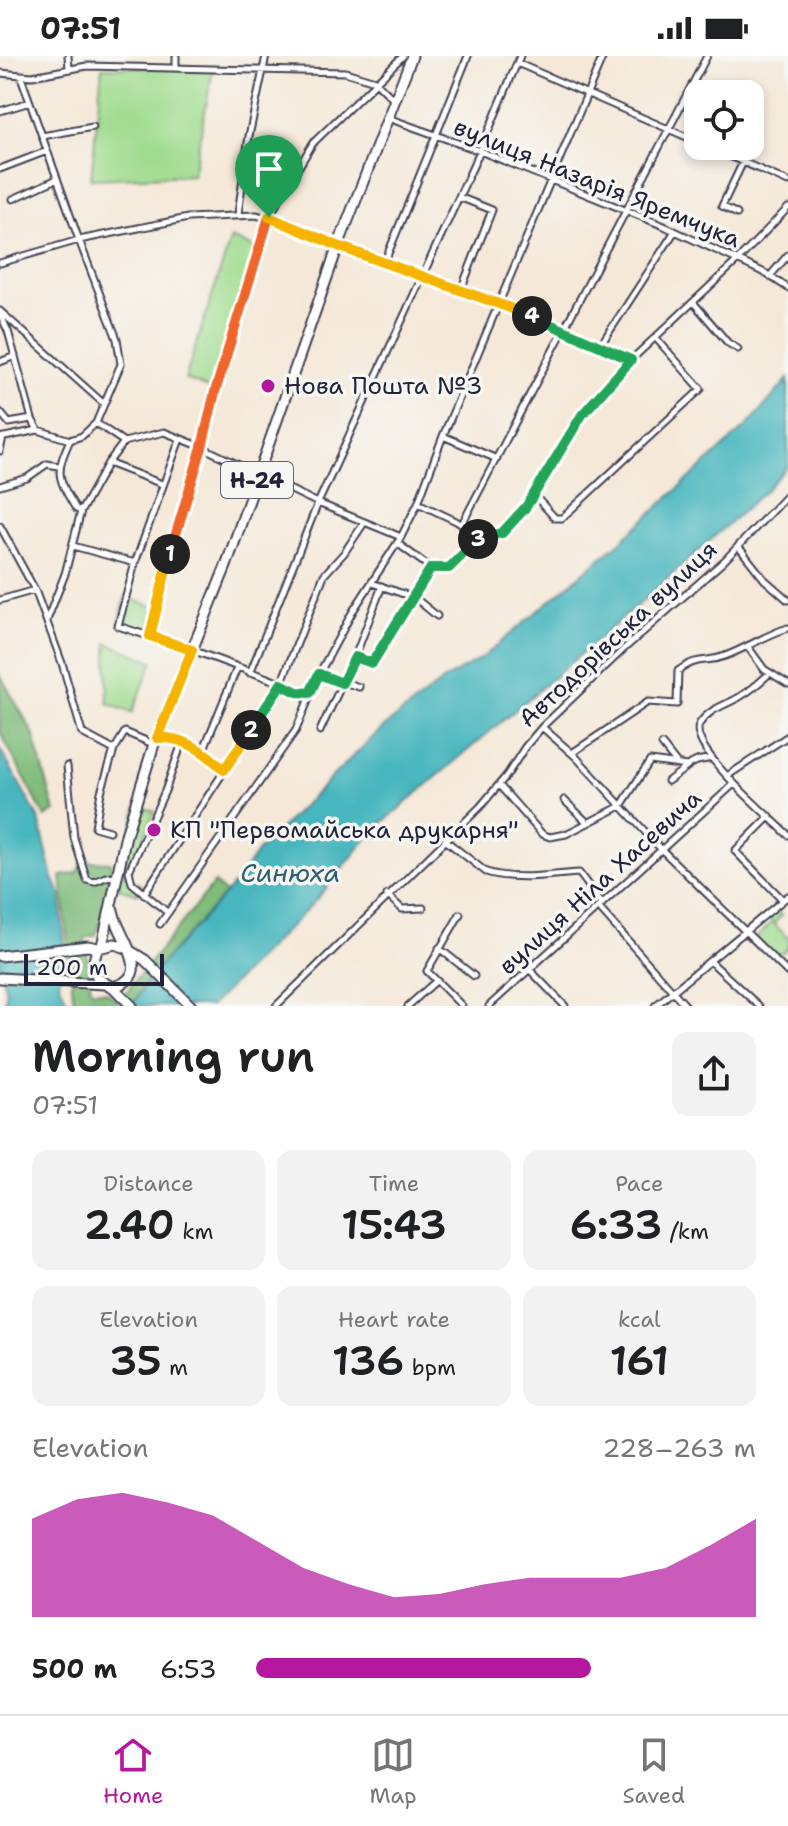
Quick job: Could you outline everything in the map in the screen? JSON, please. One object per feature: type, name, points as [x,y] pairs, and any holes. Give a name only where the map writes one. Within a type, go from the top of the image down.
[{"type":"main road","name":"Н-24","points":[[113,989],[93,972],[93,960],[112,907],[137,794],[155,741],[226,566],[338,246],[412,56]]},
{"type":"main road","points":[[112,907],[115,924],[130,950],[134,967],[127,981],[113,989]]},
{"type":"main road","points":[[0,956],[115,944],[145,960],[191,1006]]},
{"type":"main road","points":[[0,978],[92,982],[113,989],[132,1006]]},
{"type":"street","points":[[68,56],[69,68]]},
{"type":"street","points":[[176,56],[176,67]]},
{"type":"street","points":[[238,214],[249,136],[266,56]]},
{"type":"street","points":[[150,636],[215,392],[269,217],[313,143],[403,56]]},
{"type":"street","points":[[385,261],[468,56]]},
{"type":"street","points":[[160,924],[296,730],[319,674],[418,503],[443,436],[603,56]]},
{"type":"street","points":[[462,524],[707,56]]},
{"type":"street","points":[[250,673],[318,503],[480,151],[518,59],[587,95],[684,136]]},
{"type":"street","points":[[0,73],[21,77],[69,68],[176,67],[345,72],[375,81],[395,101]]},
{"type":"street","points":[[0,451],[2,438],[38,430],[70,440],[82,436],[96,423],[121,364],[117,339],[21,77]]},
{"type":"street","points":[[0,111],[30,102]]},
{"type":"street","name":"вулиця Назарія Яремчука","points":[[388,118],[480,151],[675,231],[770,276],[788,288]]},
{"type":"street","points":[[42,136],[93,127]]},
{"type":"street","points":[[0,169],[47,151]]},
{"type":"street","points":[[738,160],[788,182]]},
{"type":"street","points":[[737,214],[722,206],[743,162]]},
{"type":"street","points":[[13,199],[57,179]]},
{"type":"street","points":[[459,197],[492,210],[461,290]]},
{"type":"street","points":[[46,621],[73,546],[81,511],[108,463],[124,442],[164,432],[399,540],[431,568],[449,568],[481,537],[502,533],[534,495],[582,415],[631,360],[738,260],[788,208]]},
{"type":"street","points":[[0,263],[79,240],[188,218],[238,214],[269,217],[338,246],[563,329],[631,360]]},
{"type":"street","points":[[600,346],[675,231]]},
{"type":"street","points":[[770,276],[788,255]]},
{"type":"street","points":[[693,302],[728,343],[738,349]]},
{"type":"street","points":[[0,312],[103,403]]},
{"type":"street","points":[[0,312],[38,430]]},
{"type":"street","points":[[534,495],[555,518],[562,518],[701,389],[655,337]]},
{"type":"street","points":[[0,362],[15,356]]},
{"type":"street","points":[[0,412],[9,423],[32,419]]},
{"type":"street","points":[[96,423],[124,442]]},
{"type":"street","points":[[443,436],[497,459]]},
{"type":"street","points":[[180,439],[135,563],[118,626],[192,650],[297,692],[310,693]]},
{"type":"street","points":[[70,440],[58,466],[59,476],[67,495],[76,509],[81,511]]},
{"type":"street","points":[[108,463],[162,484]]},
{"type":"street","points":[[0,486],[27,478],[47,464],[58,466]]},
{"type":"street","name":"Автодорівська вулиця","points":[[276,1006],[499,785],[542,727],[738,546],[788,494]]},
{"type":"street","points":[[418,503],[462,524],[481,537]]},
{"type":"street","points":[[144,894],[281,684],[324,575],[344,553],[364,523]]},
{"type":"street","points":[[0,526],[35,590],[62,663],[82,733],[114,750]]},
{"type":"street","points":[[73,546],[135,563]]},
{"type":"street","points":[[738,546],[764,579],[788,600]]},
{"type":"street","points":[[355,657],[372,663],[431,568]]},
{"type":"street","points":[[372,583],[415,598],[437,616]]},
{"type":"street","points":[[320,731],[355,657],[382,586]]},
{"type":"street","points":[[0,600],[35,590]]},
{"type":"street","points":[[572,753],[648,702],[677,704],[678,671],[692,661],[719,658],[748,647],[765,635],[788,628]]},
{"type":"street","points":[[748,647],[764,669],[788,684]]},
{"type":"street","points":[[203,751],[237,668]]},
{"type":"street","points":[[770,673],[749,691],[709,712],[697,726],[697,735],[702,747],[734,784],[788,835]]},
{"type":"street","points":[[319,674],[359,687]]},
{"type":"street","points":[[542,727],[572,753],[662,850],[788,973]]},
{"type":"street","points":[[109,831],[95,827],[101,792],[114,750],[125,732],[155,741],[165,737],[203,751],[224,770]]},
{"type":"street","name":"вулиця Ніла Хасевича","points":[[727,776],[788,736]]},
{"type":"street","points":[[167,912],[129,877],[182,743]]},
{"type":"street","points":[[662,745],[678,765]]},
{"type":"street","points":[[668,781],[687,766],[712,758]]},
{"type":"street","points":[[499,785],[542,834],[550,837],[566,834],[621,806],[650,761],[687,766]]},
{"type":"street","points":[[67,766],[74,838],[87,880],[94,882],[117,876]]},
{"type":"street","name":"вулиця Ніла Хасевича","points":[[489,1006],[734,784]]},
{"type":"street","points":[[564,800],[588,823]]},
{"type":"street","points":[[655,1006],[786,898],[735,851],[770,816]]},
{"type":"street","points":[[445,840],[486,872],[493,874],[536,876],[579,873],[600,905],[686,1006]]},
{"type":"street","points":[[387,895],[402,909],[423,908]]},
{"type":"street","points":[[460,914],[427,971],[462,1006]]},
{"type":"street","points":[[439,948],[474,976]]},
{"type":"street","points":[[710,961],[759,1006]]},
{"type":"street","points":[[529,969],[565,1006]]},
{"type":"street","points":[[408,1006],[436,981]]},
{"type":"street","points":[[552,1006],[559,999]]},
{"type":"green space","points":[[102,67],[213,68],[193,175],[91,179]]},
{"type":"green space","points":[[231,238],[257,249],[215,391],[185,379]]},
{"type":"green space","points":[[125,597],[155,607],[149,634],[119,625]]},
{"type":"green space","points":[[107,643],[153,661],[132,713],[108,703]]},
{"type":"green space","points":[[0,675],[33,733],[55,811],[45,817],[0,732]]},
{"type":"green space","points":[[137,806],[155,811],[126,877],[142,885],[138,894],[118,888]]},
{"type":"green space","points":[[84,861],[111,862],[109,899],[96,935],[85,938],[91,990],[106,991],[116,1000],[127,991],[214,883],[226,893],[149,977],[132,1006],[74,1006],[61,876],[77,873]]},
{"type":"green space","points":[[775,911],[782,915],[774,924],[788,938],[788,947],[776,958],[755,939],[772,922],[769,917]]},
{"type":"water","name":"Синюха","points":[[788,379],[788,466],[768,488],[635,608],[373,831],[318,898],[211,1006],[132,1006],[149,977],[236,882],[258,851],[352,757],[445,679],[482,658],[621,541],[749,424]]},
{"type":"water","points":[[0,749],[39,819],[53,878],[60,894],[66,961],[59,982],[69,1006],[5,1006],[6,993],[0,965]]},
{"type":"place","name":"Нова Пошта №3","points":[[268,386]]},
{"type":"place","name":"КП \"Первомайська друкарня\"","points":[[154,830]]},
{"type":"route","points":[[269,217],[338,246],[546,322],[631,360],[582,415],[526,507],[502,533],[481,537],[449,568],[431,568],[372,663],[355,657],[342,683],[319,674],[310,693],[297,692],[281,684],[224,770],[206,752],[165,737],[157,738],[192,650],[150,636],[215,392],[269,217]]}]
